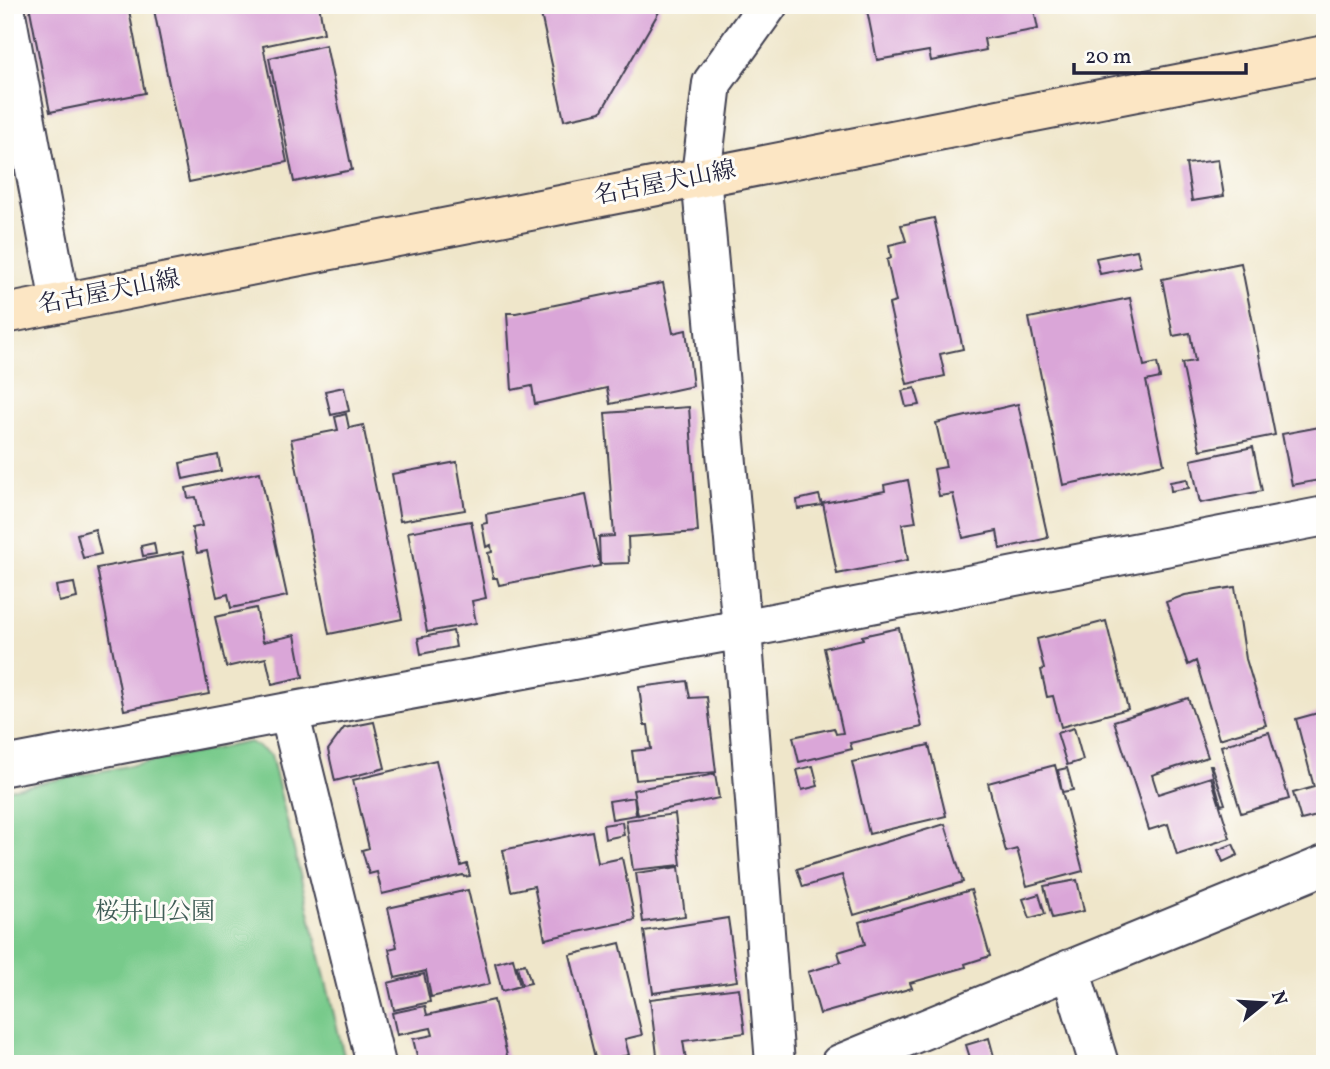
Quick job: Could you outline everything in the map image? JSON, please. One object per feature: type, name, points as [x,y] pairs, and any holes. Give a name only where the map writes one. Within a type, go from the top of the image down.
[{"type":"main road","name":"名古屋犬山線","points":[[5,314],[1325,55]]},
{"type":"street","points":[[768,5],[712,83],[701,176],[742,629],[775,1064]]},
{"type":"street","points":[[5,8],[60,303]]},
{"type":"street","points":[[5,766],[742,629],[1325,516]]},
{"type":"street","points":[[289,712],[376,1064]]},
{"type":"street","points":[[840,1064],[1325,864]]},
{"type":"street","points":[[1070,970],[1099,1064]]},
{"type":"green space","name":"桜井山公園","points":[[250,742],[271,755],[346,1064],[5,1064],[5,790]]},
{"type":"building","points":[[29,5],[128,5],[145,93],[50,112]]},
{"type":"building","points":[[153,5],[319,5],[324,33],[263,46],[287,162],[189,182]]},
{"type":"building","points":[[539,5],[659,5],[660,10],[601,112],[564,120]]},
{"type":"building","points":[[866,5],[1033,5],[1038,29],[984,39],[986,50],[931,61],[929,51],[877,60]]},
{"type":"building","points":[[326,45],[352,170],[294,182],[269,58]]},
{"type":"building","points":[[1218,160],[1224,196],[1192,201],[1186,164]]},
{"type":"building","points":[[934,218],[963,349],[940,354],[945,376],[907,384],[889,304],[896,302],[887,260],[891,258],[889,245],[906,241],[901,225]]},
{"type":"building","points":[[1137,250],[1141,266],[1100,274],[1096,258]]},
{"type":"building","points":[[1241,263],[1275,435],[1200,450],[1182,363],[1195,361],[1190,333],[1173,336],[1162,279]]},
{"type":"building","points":[[663,283],[673,333],[686,330],[693,386],[610,404],[607,388],[535,404],[532,386],[512,390],[507,313]]},
{"type":"building","points":[[1130,298],[1144,366],[1157,363],[1160,378],[1146,381],[1164,464],[1063,485],[1029,318]]},
{"type":"building","points":[[344,387],[349,411],[331,415],[325,391]]},
{"type":"building","points":[[915,388],[920,405],[906,407],[902,391]]},
{"type":"building","points":[[1018,404],[1048,538],[1000,549],[997,531],[963,538],[953,494],[939,496],[934,469],[946,467],[936,423]]},
{"type":"building","points":[[689,407],[698,532],[628,537],[629,563],[600,564],[599,537],[614,536],[605,413]]},
{"type":"building","points":[[346,414],[349,428],[363,425],[402,619],[329,634],[291,439],[338,430],[335,417]]},
{"type":"building","points":[[1325,426],[1325,479],[1292,485],[1282,434]]},
{"type":"building","points":[[1253,447],[1262,491],[1200,503],[1191,460]]},
{"type":"building","points":[[218,455],[221,471],[183,479],[180,463]]},
{"type":"building","points":[[457,462],[465,510],[400,521],[392,474]]},
{"type":"building","points":[[260,472],[287,596],[231,608],[228,594],[217,597],[207,551],[197,553],[192,528],[202,526],[196,497],[188,498],[186,488]]},
{"type":"building","points":[[1187,479],[1189,488],[1171,491],[1170,482]]},
{"type":"building","points":[[908,480],[916,522],[902,524],[908,560],[837,574],[823,503],[885,491],[884,485]]},
{"type":"building","points":[[586,495],[600,566],[499,585],[497,578],[493,578],[488,553],[492,552],[491,545],[486,547],[482,524],[487,523],[486,514]]},
{"type":"building","points":[[819,495],[822,505],[798,509],[797,500]]},
{"type":"building","points":[[471,521],[486,598],[472,601],[476,623],[427,632],[408,532]]},
{"type":"building","points":[[95,529],[101,554],[83,558],[77,534]]},
{"type":"building","points":[[154,543],[156,554],[143,556],[141,546]]},
{"type":"building","points":[[183,552],[209,694],[124,710],[97,568]]},
{"type":"building","points":[[74,583],[77,598],[59,602],[56,586]]},
{"type":"building","points":[[1235,587],[1246,659],[1266,725],[1219,739],[1196,661],[1188,665],[1166,602],[1185,595]]},
{"type":"building","points":[[256,608],[263,642],[295,635],[303,677],[272,684],[266,658],[226,667],[215,617]]},
{"type":"building","points":[[1106,621],[1128,709],[1061,727],[1053,696],[1047,697],[1037,639]]},
{"type":"building","points":[[899,628],[922,727],[850,743],[852,749],[799,762],[793,737],[834,728],[836,734],[843,733],[824,648]]},
{"type":"building","points":[[453,631],[456,647],[421,654],[418,638]]},
{"type":"building","points":[[687,681],[690,698],[707,697],[716,772],[636,780],[632,751],[651,749],[648,725],[644,725],[639,687]]},
{"type":"building","points":[[1188,698],[1208,757],[1152,775],[1158,794],[1211,777],[1230,838],[1177,855],[1168,824],[1149,830],[1114,721]]},
{"type":"building","points":[[1325,711],[1325,814],[1301,820],[1293,793],[1314,787],[1296,719]]},
{"type":"building","points":[[374,722],[385,768],[335,781],[328,750],[344,728]]},
{"type":"building","points":[[1074,728],[1083,760],[1067,765],[1057,733]]},
{"type":"building","points":[[1269,732],[1289,799],[1241,813],[1221,746]]},
{"type":"building","points":[[929,745],[946,816],[869,834],[852,762]]},
{"type":"building","points":[[436,760],[461,866],[467,864],[470,876],[463,875],[382,894],[377,872],[369,874],[362,850],[369,848],[353,780]]},
{"type":"building","points":[[1055,765],[1083,871],[1027,886],[1017,849],[1006,852],[988,783]]},
{"type":"building","points":[[1212,765],[1225,804],[1221,805]]},
{"type":"building","points":[[813,766],[818,786],[802,790],[797,770]]},
{"type":"building","points":[[1067,768],[1073,790],[1062,792],[1058,770]]},
{"type":"building","points":[[715,774],[719,798],[638,815],[633,790]]},
{"type":"building","points":[[634,797],[636,815],[612,819],[609,801]]},
{"type":"building","points":[[675,814],[681,865],[633,870],[626,820]]},
{"type":"building","points":[[622,822],[624,835],[605,839],[603,825]]},
{"type":"building","points":[[945,824],[963,882],[854,915],[842,875],[803,887],[797,869]]},
{"type":"building","points":[[592,831],[598,863],[622,858],[635,920],[545,939],[534,886],[511,891],[503,850]]},
{"type":"building","points":[[1233,844],[1238,855],[1223,862],[1218,850]]},
{"type":"building","points":[[679,867],[685,916],[643,922],[636,873]]},
{"type":"building","points":[[1077,880],[1084,911],[1052,918],[1044,886]]},
{"type":"building","points":[[468,890],[490,984],[431,997],[426,971],[395,978],[389,949],[397,947],[388,908]]},
{"type":"building","points":[[971,890],[990,956],[965,964],[966,967],[910,983],[912,988],[820,1014],[808,972],[841,962],[838,952],[865,944],[859,922]]},
{"type":"building","points":[[1039,894],[1045,914],[1030,918],[1023,899]]},
{"type":"building","points":[[728,918],[737,981],[653,993],[644,931]]},
{"type":"building","points":[[620,943],[642,1035],[625,1039],[629,1055],[596,1062],[570,955]]},
{"type":"building","points":[[513,958],[520,986],[502,991],[495,963]]},
{"type":"building","points":[[525,964],[531,983],[522,985],[517,966]]},
{"type":"building","points":[[424,974],[430,1002],[394,1010],[388,983]]},
{"type":"building","points":[[739,988],[745,1033],[683,1041],[686,1060],[658,1063],[650,999]]},
{"type":"building","points":[[494,1000],[509,1064],[419,1064],[413,1039],[433,1035],[431,1028],[397,1035],[392,1013],[425,1006],[427,1015]]},
{"type":"building","points":[[989,1038],[996,1064],[972,1064],[966,1045]]}]
